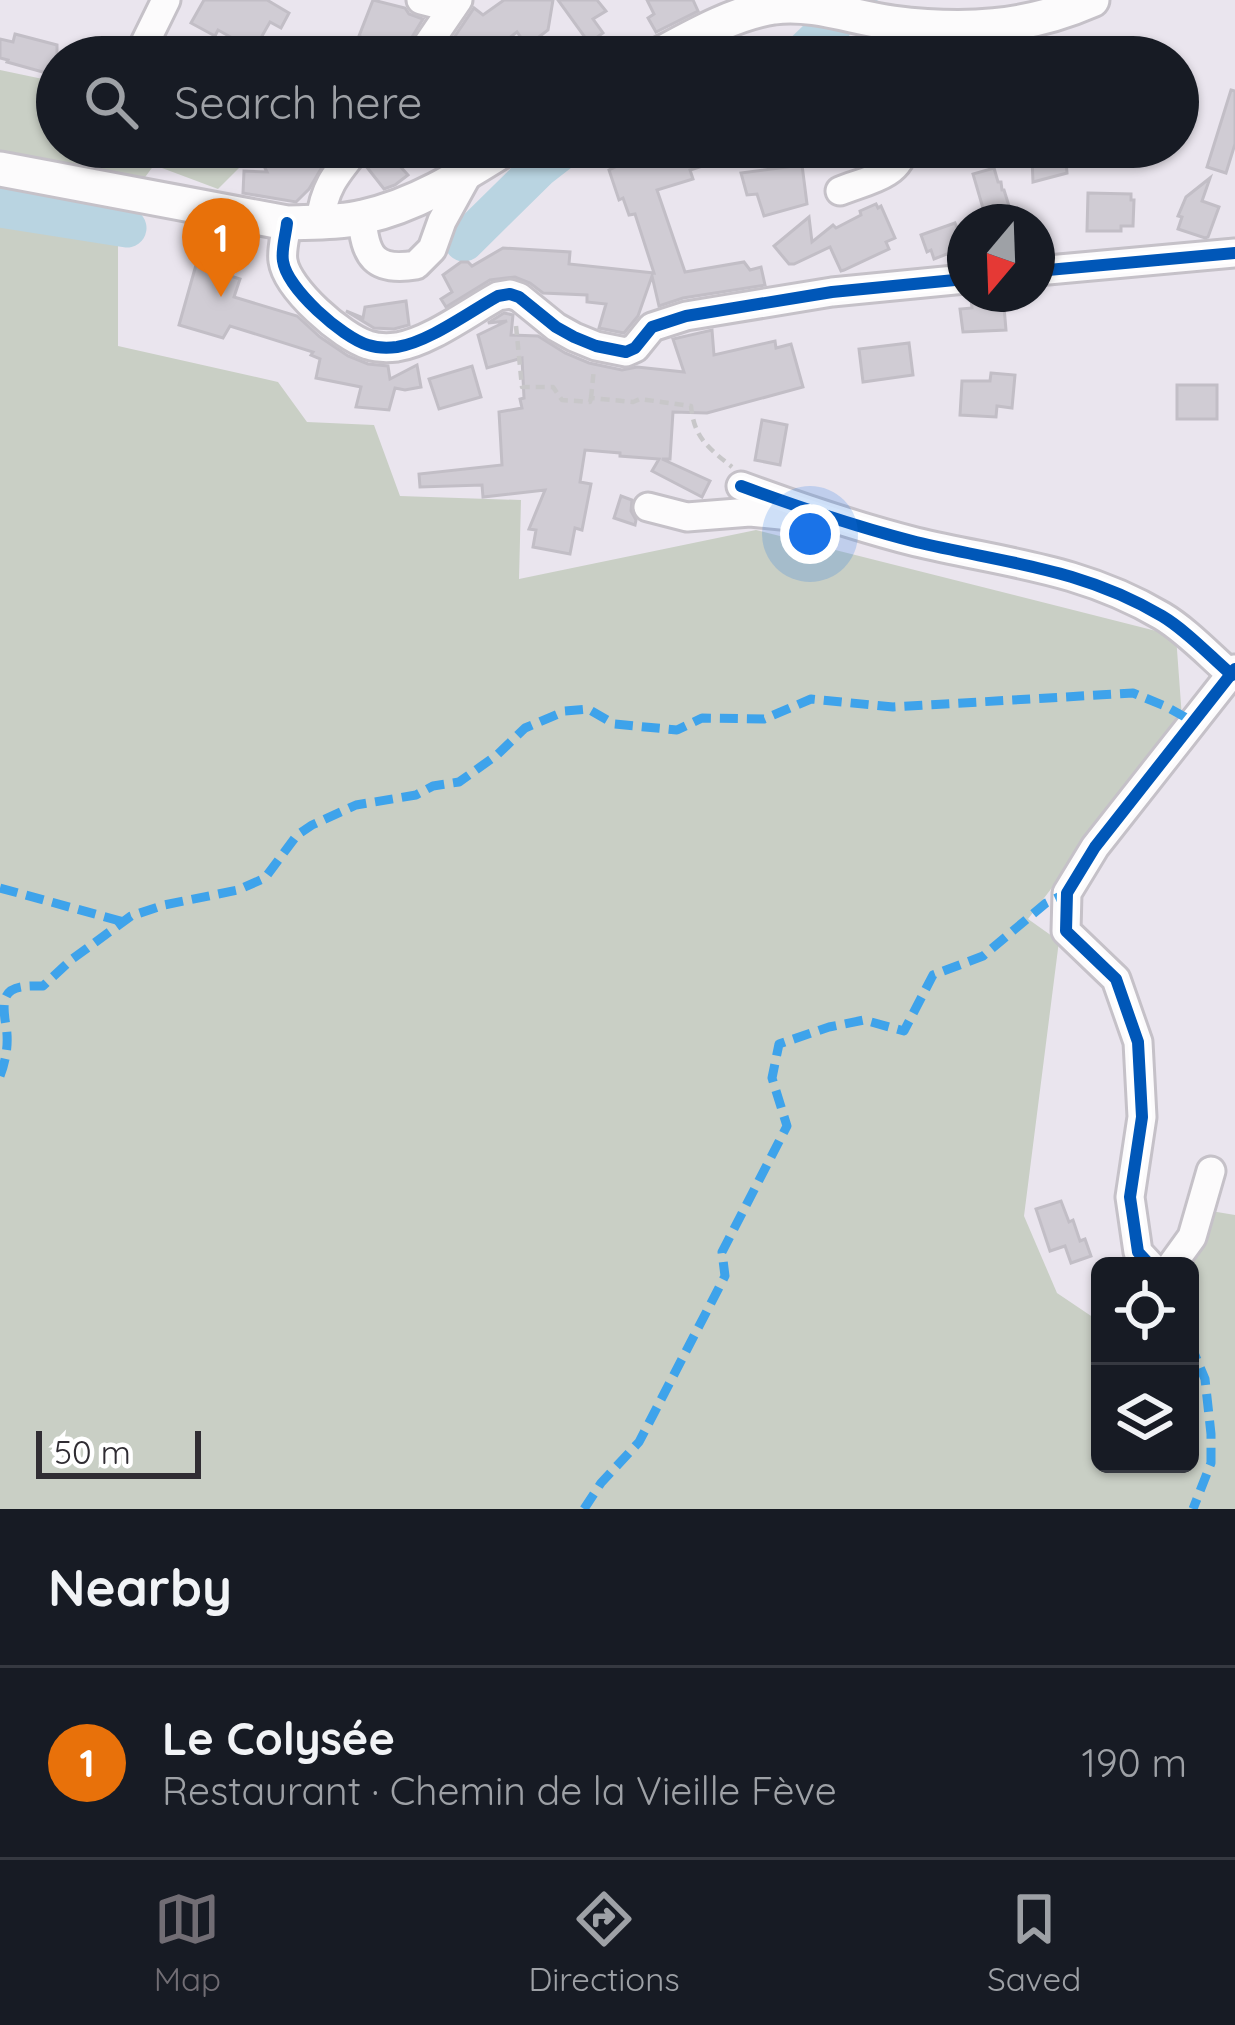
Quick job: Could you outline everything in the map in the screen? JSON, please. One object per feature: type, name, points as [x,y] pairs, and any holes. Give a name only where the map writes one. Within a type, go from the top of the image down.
[{"type":"main road","points":[[696,36],[773,8],[819,7],[878,20],[979,27],[1018,25],[1091,0]]},
{"type":"main road","points":[[0,169],[304,223],[362,218],[434,192],[475,168]]},
{"type":"street","points":[[148,36],[166,0]]},
{"type":"street","points":[[422,0],[455,4],[433,36]]},
{"type":"street","points":[[878,20],[885,36]]},
{"type":"street","points":[[341,168],[282,260],[292,284],[318,310],[368,345],[415,343],[498,296],[510,294],[574,337],[626,352],[652,327],[686,316],[832,292],[947,282]]},
{"type":"street","points":[[840,190],[894,168]]},
{"type":"street","points":[[362,218],[368,254],[386,265],[416,265],[432,249],[469,172]]},
{"type":"street","points":[[1055,270],[1235,253]]},
{"type":"street","points":[[741,486],[838,520],[928,544],[1029,563],[1099,584],[1166,618],[1234,672],[1094,848],[1067,893],[1066,931],[1116,979],[1138,1042],[1142,1118],[1130,1197],[1143,1257]]},
{"type":"street","points":[[648,507],[687,517],[750,512],[838,520]]},
{"type":"street","points":[[1178,1257],[1192,1238],[1211,1171]]},
{"type":"path","points":[[516,319],[522,387],[553,387],[562,400],[640,399],[691,406],[699,437],[769,496]]},
{"type":"shaded area","points":[[0,70],[36,78],[36,168],[152,168],[118,214],[118,346],[278,382],[307,422],[374,425],[400,496],[521,500],[519,579],[756,530],[1176,636],[1182,718],[1028,919],[1059,941],[1024,1216],[1057,1293],[1091,1316],[1091,1473],[1199,1473],[1199,1257],[1178,1257],[1211,1211],[1235,1215],[1235,1509],[0,1509]]},
{"type":"shaded area","points":[[162,168],[239,168],[218,189]]},
{"type":"building","points":[[204,0],[267,0],[289,13],[281,28],[270,22],[262,36],[229,36],[218,30],[215,36],[191,23]]},
{"type":"building","points":[[373,0],[405,8],[423,19],[413,36],[359,36]]},
{"type":"building","points":[[504,0],[553,0],[548,30],[540,36],[517,32],[512,36],[455,36],[474,8],[483,15]]},
{"type":"building","points":[[558,0],[597,0],[606,11],[593,19],[603,33],[584,36]]},
{"type":"building","points":[[647,0],[693,0],[698,11],[656,32],[648,18],[654,14]]},
{"type":"building","points":[[15,34],[36,40],[36,70],[0,58],[0,39],[13,42]]},
{"type":"building","points":[[1231,90],[1235,91],[1235,144],[1226,173],[1207,167]]},
{"type":"building","points":[[265,168],[321,168],[296,202],[243,193],[244,171],[267,172]]},
{"type":"building","points":[[368,168],[402,168],[408,175],[395,185],[384,189]]},
{"type":"building","points":[[696,168],[690,170],[693,179],[657,190],[685,272],[744,262],[750,270],[761,267],[765,285],[659,306],[652,276],[638,316],[624,333],[599,328],[606,304],[587,302],[587,295],[543,293],[515,277],[490,280],[446,307],[441,299],[452,292],[443,275],[461,262],[472,266],[503,248],[570,252],[569,264],[654,273],[635,214],[629,215],[623,198],[619,200],[609,170]]},
{"type":"building","points":[[802,168],[807,204],[764,216],[757,194],[747,195],[741,173]]},
{"type":"building","points":[[994,168],[1008,204],[982,204],[973,174]]},
{"type":"building","points":[[1032,168],[1067,168],[1067,173],[1033,182]]},
{"type":"building","points":[[1210,178],[1202,201],[1219,207],[1208,237],[1178,229],[1186,197]]},
{"type":"building","points":[[1088,193],[1131,194],[1133,226],[1121,226],[1121,231],[1087,231]]},
{"type":"building","points":[[876,204],[895,238],[886,242],[889,249],[844,270],[830,247],[789,264],[774,246],[809,217],[812,242],[833,225],[836,228]]},
{"type":"building","points":[[947,226],[947,254],[934,259],[921,235]]},
{"type":"building","points":[[196,265],[240,279],[234,297],[297,316],[348,356],[388,366],[390,379],[417,365],[421,387],[395,388],[389,410],[356,407],[361,387],[316,378],[320,359],[313,352],[230,326],[223,338],[179,325]]},
{"type":"building","points":[[406,301],[409,325],[394,329],[374,328],[346,311],[363,318],[365,307]]},
{"type":"building","points":[[960,312],[1004,312],[1006,330],[963,332]]},
{"type":"building","points":[[504,313],[513,315],[511,335],[538,336],[589,363],[622,370],[684,372],[673,339],[712,330],[714,355],[775,341],[776,348],[791,344],[803,387],[707,413],[673,412],[670,459],[662,459],[710,481],[702,497],[652,471],[659,459],[585,450],[580,482],[591,484],[582,530],[575,528],[570,554],[533,547],[536,530],[529,529],[545,490],[483,497],[482,485],[420,487],[419,474],[502,465],[499,412],[522,408],[522,358],[487,368],[478,335],[507,321],[488,323]]},
{"type":"building","points":[[909,343],[913,375],[863,382],[859,349]]},
{"type":"building","points":[[472,366],[481,397],[439,409],[429,379]]},
{"type":"building","points":[[991,373],[1015,375],[1012,408],[997,406],[996,417],[960,415],[962,381],[990,381]]},
{"type":"building","points":[[1177,385],[1217,385],[1217,419],[1177,419]]},
{"type":"building","points":[[762,420],[787,425],[780,465],[755,460]]},
{"type":"building","points":[[621,496],[632,500],[635,525],[614,518]]},
{"type":"building","points":[[1061,1201],[1091,1256],[1071,1263],[1065,1246],[1050,1251],[1036,1209]]},
{"type":"waterway","points":[[821,36],[858,0]]},
{"type":"waterway","points":[[464,242],[539,168]]},
{"type":"waterway","points":[[0,208],[127,228]]},
{"type":"marked path","points":[[0,1076],[7,1045],[4,1005],[9,992],[43,986],[131,916],[238,890],[265,878],[297,835],[312,825],[356,805],[459,782],[525,728],[565,711],[588,709],[614,724],[677,730],[702,718],[764,719],[811,699],[893,707],[1133,693],[1194,722]]},
{"type":"marked path","points":[[0,888],[124,922]]},
{"type":"marked path","points":[[584,1509],[639,1442],[725,1276],[722,1252],[787,1126],[772,1078],[779,1044],[864,1020],[904,1031],[933,975],[983,956],[1046,903],[1067,893]]},
{"type":"marked path","points":[[1193,1509],[1211,1463],[1205,1379],[1199,1365]]},
{"type":"cycle path","points":[[287,223],[283,261],[294,285],[344,332],[379,347],[422,339],[498,296],[510,294],[574,337],[626,352],[652,327],[686,316],[832,292],[947,281]]},
{"type":"cycle path","points":[[1055,269],[1235,253]]},
{"type":"cycle path","points":[[741,486],[894,536],[1102,587],[1171,622],[1232,675]]},
{"type":"cycle path","points":[[1143,1257],[1130,1197],[1142,1117],[1138,1042],[1116,979],[1066,931],[1067,893],[1095,847],[1235,669]]},
{"type":"place","name":"Le Colysée","points":[[221,297]]}]
